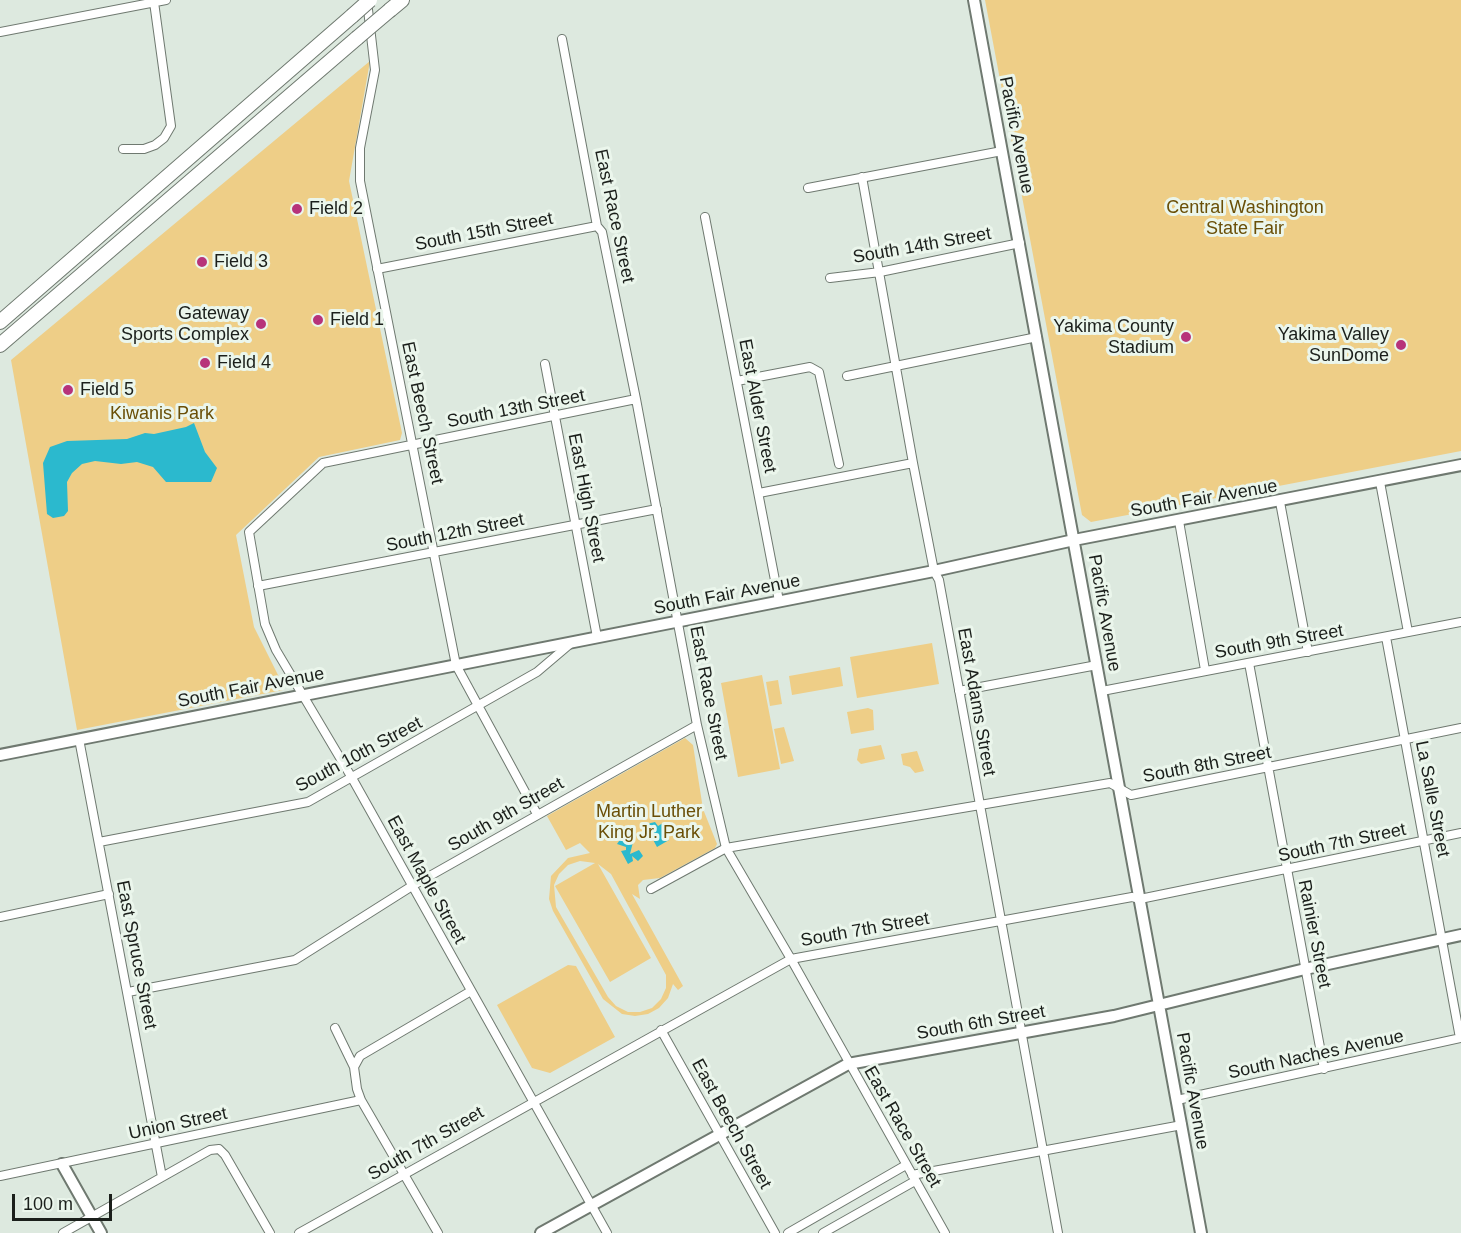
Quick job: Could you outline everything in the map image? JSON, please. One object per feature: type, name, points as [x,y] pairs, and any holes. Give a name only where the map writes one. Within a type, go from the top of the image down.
[{"type":"highway","points":[[0,322],[368,0]]},
{"type":"highway","points":[[0,345],[402,0]]},
{"type":"highway","points":[[0,356],[155,212]]},
{"type":"highway","points":[[0,313],[47,281]]},
{"type":"street","points":[[0,32],[166,0]]},
{"type":"street","name":"East Beech Street","points":[[368,0],[375,70],[358,167],[376,269],[456,665],[537,814]]},
{"type":"street","name":"Pacific Avenue","points":[[974,0],[1202,1233]]},
{"type":"street","points":[[123,149],[155,145],[165,138],[171,126],[154,2]]},
{"type":"street","name":"East Race Street","points":[[562,39],[597,226],[602,232],[636,399],[697,725],[726,848],[791,958],[848,1064],[945,1233]]},
{"type":"street","points":[[808,188],[1002,151]]},
{"type":"street","name":"East Adams Street","points":[[862,177],[913,463],[934,571],[939,580],[1058,1233]]},
{"type":"street","name":"East Alder Street","points":[[705,217],[778,601]]},
{"type":"street","name":"South 15th Street","points":[[376,269],[597,226]]},
{"type":"street","name":"South 14th Street","points":[[830,278],[880,272],[1020,243]]},
{"type":"street","points":[[848,376],[1036,337]]},
{"type":"street","name":"East High Street","points":[[545,364],[597,637]]},
{"type":"street","points":[[737,381],[810,367],[819,372],[838,464]]},
{"type":"street","name":"South 13th Street","points":[[249,532],[323,463],[636,399]]},
{"type":"street","points":[[759,493],[913,463]]},
{"type":"street","name":"South Fair Avenue","points":[[0,755],[1461,465]]},
{"type":"street","points":[[1380,482],[1408,632]]},
{"type":"street","points":[[1280,502],[1308,651]]},
{"type":"street","name":"South 12th Street","points":[[258,586],[657,509]]},
{"type":"street","points":[[1179,521],[1205,670]]},
{"type":"street","name":"East Maple Street","points":[[249,532],[266,624],[276,650],[352,778],[607,1233]]},
{"type":"street","name":"South 9th Street","points":[[1102,691],[1461,622]]},
{"type":"street","name":"La Salle Street","points":[[1386,637],[1461,1038]]},
{"type":"street","name":"South 10th Street","points":[[99,842],[308,802],[479,707],[537,672],[573,641]]},
{"type":"street","name":"Rainier Street","points":[[1249,663],[1324,1069]]},
{"type":"street","points":[[958,691],[1097,665]]},
{"type":"street","name":"South 9th Street","points":[[128,992],[295,960],[412,886],[697,725]]},
{"type":"street","name":"South 8th Street","points":[[651,889],[726,848],[1110,783],[1131,795],[1461,728]]},
{"type":"street","name":"East Spruce Street","points":[[79,739],[162,1177]]},
{"type":"street","name":"South 7th Street","points":[[299,1233],[791,958],[1132,897],[1140,899],[1461,833]]},
{"type":"street","points":[[0,917],[109,894]]},
{"type":"street","name":"South 6th Street","points":[[542,1233],[848,1064],[1114,1016],[1305,969],[1461,935]]},
{"type":"street","points":[[354,1067],[360,1056],[471,991]]},
{"type":"street","points":[[335,1028],[354,1067],[361,1100],[438,1233]]},
{"type":"street","name":"East Beech Street","points":[[661,1030],[775,1233]]},
{"type":"street","name":"South Naches Avenue","points":[[1177,1100],[1461,1038]]},
{"type":"street","name":"Union Street","points":[[0,1176],[156,1145],[361,1100]]},
{"type":"street","points":[[823,1233],[914,1178],[1044,1150],[1182,1125]]},
{"type":"street","points":[[63,1233],[162,1177],[219,1149],[225,1155],[270,1233]]},
{"type":"street","points":[[62,1164],[102,1233]]},
{"type":"street","points":[[788,1233],[906,1165]]},
{"type":"green space","name":"Central Washington State Fair","points":[[985,0],[1461,0],[1461,451],[1091,522],[1082,515]]},
{"type":"green space","name":"Kiwanis Park","points":[[370,61],[349,181],[402,433],[400,440],[319,457],[236,535],[254,627],[280,679],[285,677],[283,690],[77,730],[11,360]]},
{"type":"green space","points":[[932,643],[939,684],[857,698],[850,657]]},
{"type":"green space","points":[[840,667],[843,686],[792,695],[789,676]]},
{"type":"green space","points":[[762,675],[780,769],[738,777],[721,683]]},
{"type":"green space","points":[[778,680],[782,704],[770,706],[766,682]]},
{"type":"green space","points":[[868,708],[873,710],[874,730],[851,734],[847,712]]},
{"type":"green space","points":[[784,727],[794,761],[781,764],[774,729]]},
{"type":"green space","name":"Martin Luther King Jr. Park","points":[[685,738],[693,745],[703,809],[717,844],[715,848],[660,878],[643,880],[638,885],[640,899],[632,894],[683,986],[678,990],[673,984],[668,998],[659,1008],[648,1014],[635,1016],[622,1014],[603,999],[553,911],[549,899],[551,876],[568,858],[590,853],[580,843],[566,850],[547,816]],"holes":[[[580,861],[595,863],[555,886],[610,982],[651,958],[598,864],[611,874],[666,975],[666,988],[661,999],[652,1008],[640,1012],[628,1012],[616,1006],[608,997],[556,907],[554,885],[559,874],[568,865]]]},
{"type":"green space","points":[[881,745],[885,759],[861,764],[857,760],[859,749]]},
{"type":"green space","points":[[917,751],[924,771],[915,773],[910,767],[903,765],[901,754]]},
{"type":"green space","points":[[568,965],[576,966],[615,1037],[550,1073],[532,1068],[497,1005]]},
{"type":"water","points":[[194,423],[205,452],[217,468],[211,482],[166,482],[153,467],[137,462],[121,464],[95,461],[82,464],[72,473],[67,482],[68,511],[64,516],[53,518],[47,514],[43,463],[50,447],[67,441],[127,439],[145,433],[154,434],[186,427]]},
{"type":"water","points":[[655,822],[658,826],[663,823],[666,830],[662,834],[667,835],[669,840],[657,847],[651,836],[645,836],[643,832],[647,824]]},
{"type":"water","points":[[632,829],[634,838],[630,854],[639,850],[643,856],[638,861],[632,856],[633,861],[628,864],[621,851],[626,850],[626,847],[617,844],[624,834]]},
{"type":"place","name":"Field 2","points":[[297,209]]},
{"type":"place","name":"Field 3","points":[[202,262]]},
{"type":"place","name":"Field 1","points":[[318,320]]},
{"type":"place","name":"Gateway Sports Complex","points":[[261,324]]},
{"type":"place","name":"Yakima County Stadium","points":[[1186,337]]},
{"type":"place","name":"Yakima Valley SunDome","points":[[1401,345]]},
{"type":"place","name":"Field 4","points":[[205,363]]},
{"type":"place","name":"Field 5","points":[[68,390]]}]
